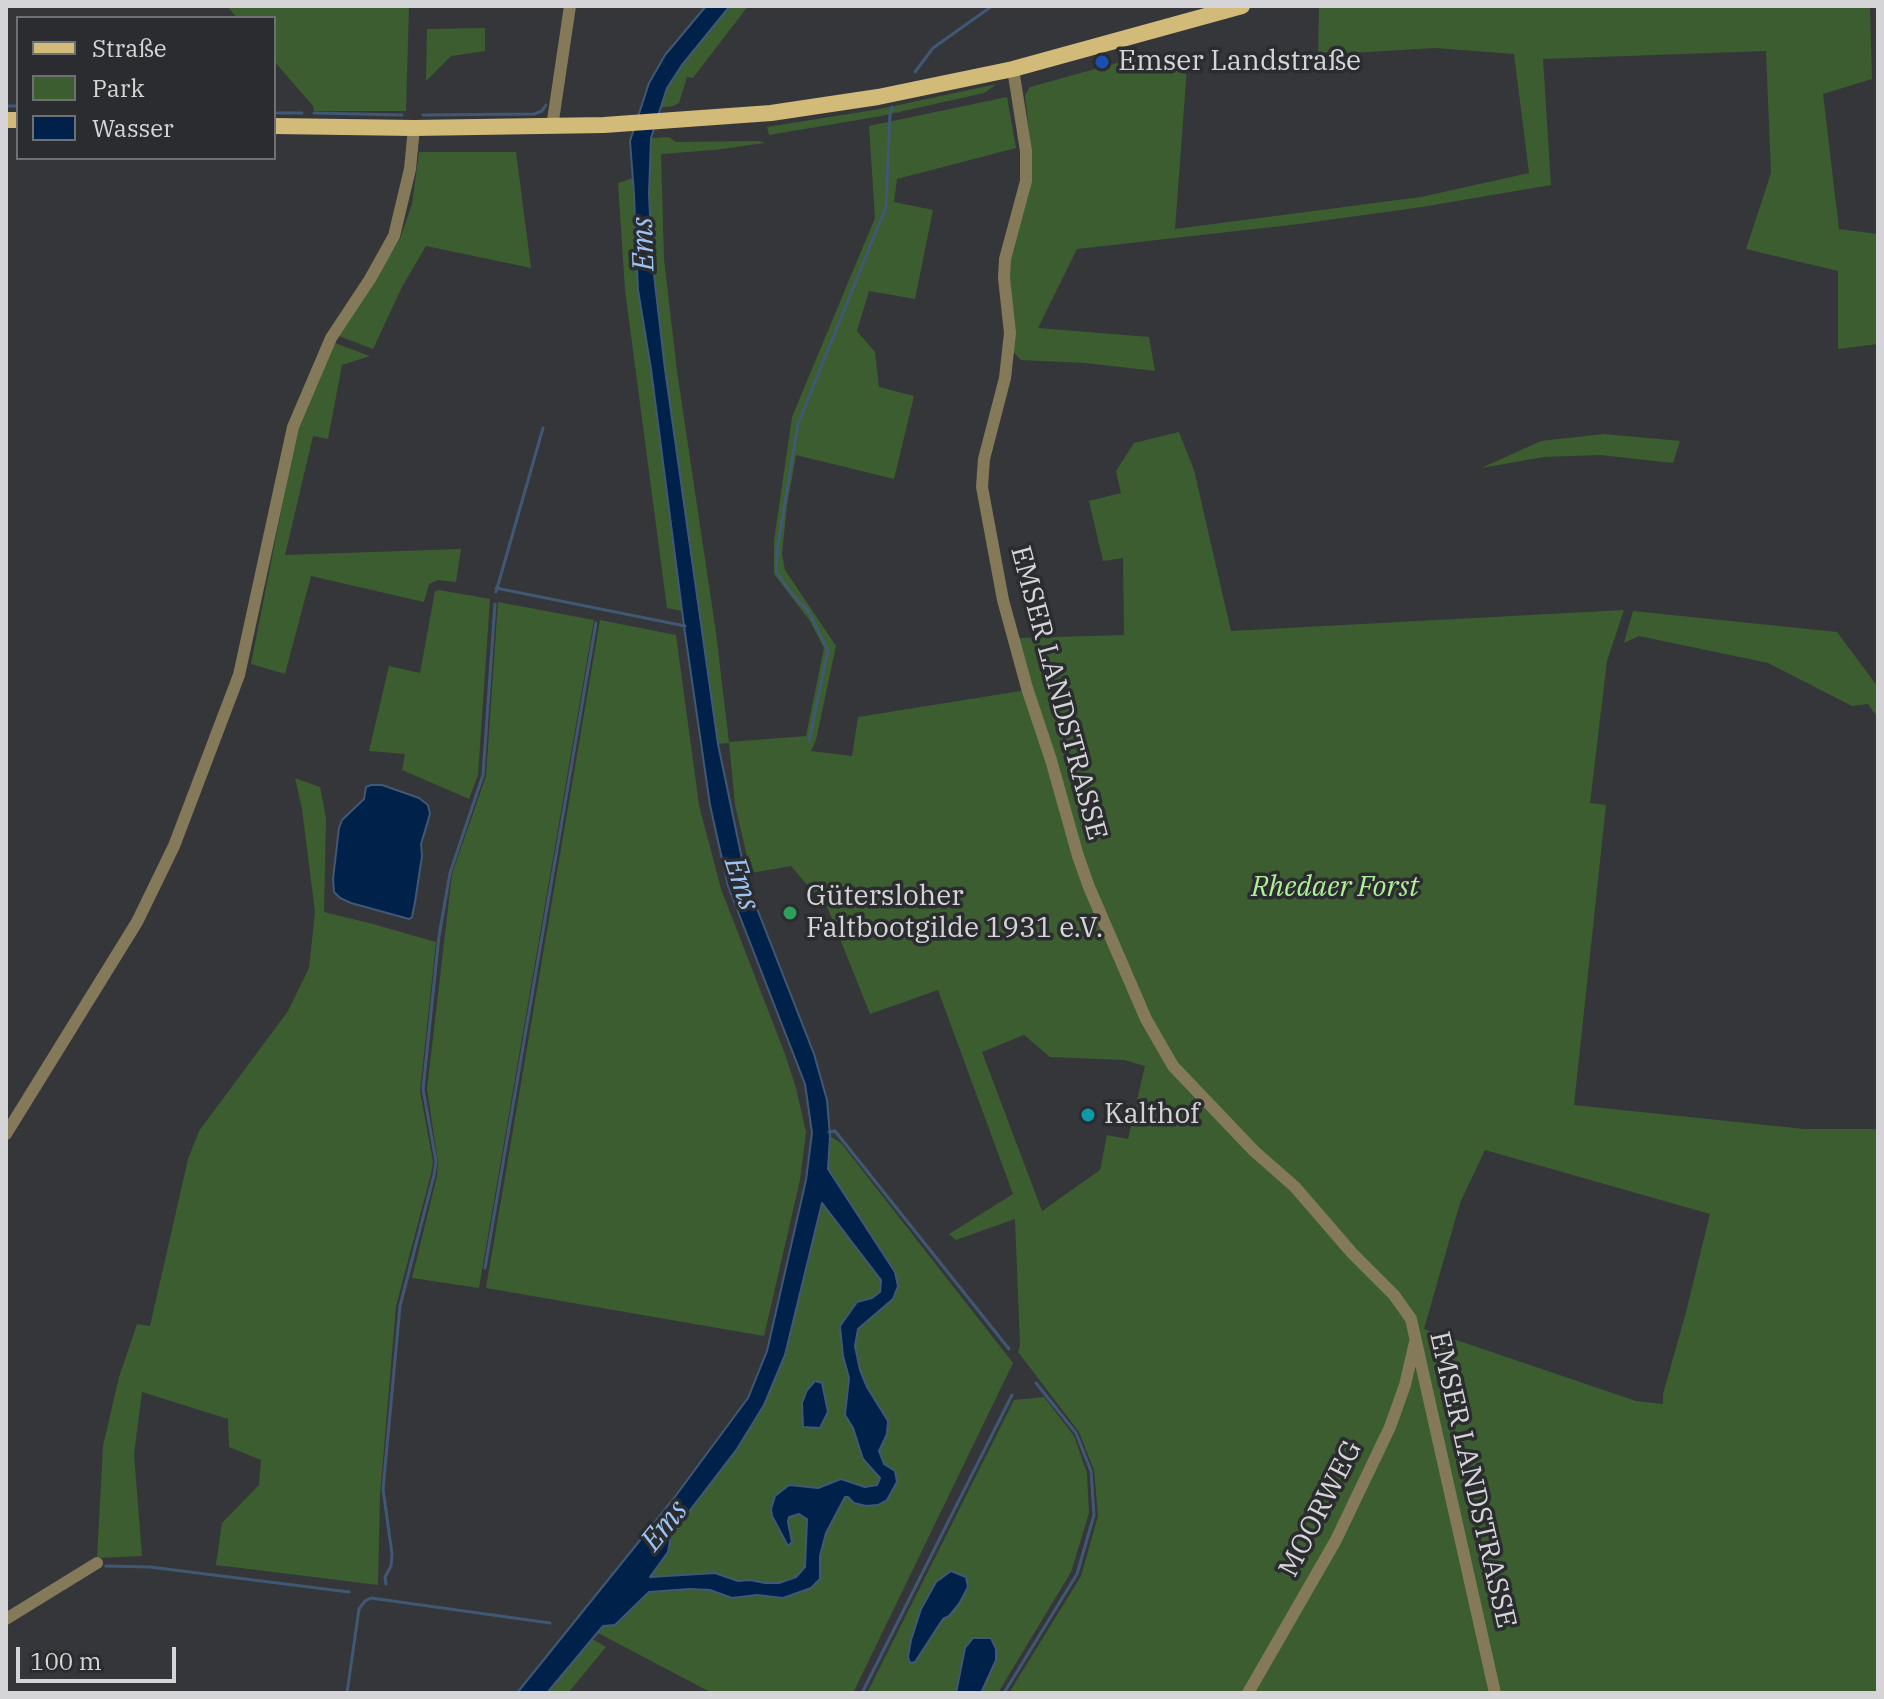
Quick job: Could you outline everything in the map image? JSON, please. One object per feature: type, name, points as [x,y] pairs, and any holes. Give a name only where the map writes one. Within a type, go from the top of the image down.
[{"type":"main road","points":[[276,126],[552,127],[621,125],[771,113],[878,97],[1013,69],[1242,6]]},
{"type":"street","points":[[552,127],[570,6]]},
{"type":"street","name":"EMSER LANDSTRASSE","points":[[1013,69],[1026,151],[1026,181],[1005,259],[1010,333],[1005,378],[984,459],[982,487],[1003,600],[1078,856],[1146,1019],[1173,1066],[1254,1151],[1295,1187],[1352,1253],[1394,1295],[1411,1319],[1495,1693]]},
{"type":"street","points":[[6,1134],[137,922],[174,846],[239,675],[293,427],[331,338],[394,236],[410,169],[414,128]]},
{"type":"street","name":"MOORWEG","points":[[1248,1693],[1336,1540],[1390,1427],[1405,1385],[1416,1339]]},
{"type":"street","points":[[6,1619],[97,1563]]},
{"type":"green space","points":[[227,6],[409,6],[406,111],[314,111],[276,63],[276,16],[235,16]]},
{"type":"green space","points":[[730,6],[748,6],[693,78],[687,77],[679,103],[660,108],[667,88],[682,65]]},
{"type":"green space","points":[[1319,6],[1870,6],[1872,79],[1823,94],[1839,229],[1878,234],[1878,344],[1838,349],[1838,271],[1746,249],[1771,173],[1766,51],[1543,59],[1551,185],[1299,224],[1077,249],[1038,328],[1149,337],[1155,371],[1021,360],[1013,352],[1009,279],[1031,150],[1025,95],[1030,87],[1135,58],[1188,54],[1175,229],[1421,197],[1529,173],[1514,54],[1435,48],[1318,55]]},
{"type":"green space","points":[[485,28],[485,51],[451,56],[426,81],[427,29]]},
{"type":"green space","points":[[997,84],[984,93],[881,116],[769,135],[767,127],[880,109]]},
{"type":"green space","name":"Rhedaer Forst","points":[[1007,97],[1016,148],[897,179],[894,202],[933,210],[915,299],[869,291],[857,331],[875,352],[879,387],[914,396],[894,479],[796,455],[782,554],[785,570],[836,646],[811,751],[852,756],[858,717],[1033,689],[1017,638],[1124,635],[1123,558],[1103,561],[1089,501],[1121,493],[1116,471],[1134,443],[1179,432],[1194,470],[1231,631],[1624,610],[1607,661],[1590,803],[1606,805],[1574,1105],[1804,1129],[1878,1129],[1878,1693],[1009,1693],[1081,1576],[1098,1516],[1094,1470],[1079,1432],[1018,1352],[1015,1219],[956,1240],[949,1234],[1013,1194],[938,990],[870,1014],[828,909],[791,866],[751,873],[735,805],[729,743],[718,744],[652,258],[649,194],[651,138],[669,137],[676,142],[765,143],[661,154],[664,259],[729,742],[806,736],[824,648],[810,621],[774,574],[774,541],[792,417],[875,218],[869,126]],"holes":[[[1024,1035],[1050,1057],[1124,1060],[1145,1066],[1128,1139],[1107,1135],[1100,1170],[1042,1211],[982,1052]],[[1485,1150],[1710,1214],[1663,1394],[1663,1404],[1636,1401],[1424,1329],[1460,1203]]]},
{"type":"green space","points":[[419,152],[516,152],[531,268],[426,246],[402,287],[373,349],[339,336],[400,239],[412,204]]},
{"type":"green space","points":[[633,178],[638,290],[682,611],[667,608],[625,290],[618,183]]},
{"type":"green space","points":[[335,343],[370,356],[342,365],[328,439],[313,436],[285,555],[461,549],[456,582],[438,580],[429,584],[424,602],[311,576],[285,674],[251,664],[297,430]]},
{"type":"green space","points":[[1604,434],[1680,441],[1673,463],[1600,455],[1544,457],[1481,468],[1541,441]]},
{"type":"green space","points":[[435,591],[490,599],[478,775],[469,799],[402,770],[405,754],[369,751],[389,666],[420,673]]},
{"type":"green space","points":[[498,602],[594,620],[479,1288],[412,1278],[437,1176],[438,1162],[427,1089],[452,874],[486,776]]},
{"type":"green space","points":[[1633,611],[1837,632],[1878,687],[1878,718],[1868,704],[1852,706],[1768,663],[1639,636],[1624,643]]},
{"type":"green space","points":[[600,620],[676,635],[699,805],[721,889],[796,1088],[806,1132],[800,1180],[764,1336],[486,1288]]},
{"type":"green space","points":[[295,778],[320,787],[326,818],[324,912],[436,942],[420,1091],[433,1162],[396,1306],[380,1495],[378,1585],[216,1565],[222,1523],[259,1485],[261,1460],[229,1447],[228,1419],[142,1392],[134,1454],[142,1556],[97,1558],[103,1446],[119,1377],[137,1324],[150,1326],[188,1159],[199,1131],[288,1011],[309,968],[315,912]]},
{"type":"green space","points":[[830,1136],[841,1143],[1013,1363],[853,1693],[712,1693],[598,1633],[636,1606],[649,1592],[689,1589],[710,1590],[732,1598],[757,1595],[783,1598],[820,1579],[820,1556],[826,1533],[845,1497],[866,1506],[878,1505],[884,1464],[879,1451],[888,1421],[867,1387],[855,1346],[858,1329],[874,1316],[898,1286],[895,1272],[828,1169]]},
{"type":"green space","points":[[823,1202],[881,1280],[880,1292],[857,1302],[843,1356],[850,1378],[845,1415],[854,1428],[863,1459],[881,1478],[877,1485],[865,1487],[842,1479],[818,1488],[789,1485],[775,1496],[791,1531],[789,1517],[799,1514],[807,1519],[805,1567],[796,1577],[779,1583],[765,1583],[738,1581],[715,1573],[649,1577],[668,1552],[671,1536],[737,1449],[764,1404],[785,1355]]},
{"type":"green space","points":[[1044,1397],[1074,1436],[1087,1473],[1089,1513],[1071,1572],[998,1693],[867,1693],[1014,1400]]},
{"type":"green space","points":[[592,1639],[606,1647],[568,1693],[547,1693]]},
{"type":"water","name":"Ems","points":[[706,6],[730,6],[667,88],[651,138],[649,194],[652,258],[718,744],[747,883],[814,1054],[827,1100],[830,1136],[828,1169],[895,1272],[898,1286],[893,1299],[858,1329],[855,1346],[867,1387],[888,1421],[887,1434],[879,1451],[884,1464],[895,1471],[897,1482],[887,1500],[878,1505],[866,1506],[845,1497],[826,1533],[820,1556],[820,1579],[811,1588],[783,1598],[757,1595],[732,1598],[710,1590],[690,1589],[649,1592],[615,1625],[603,1626],[547,1693],[517,1693],[674,1498],[748,1398],[767,1351],[806,1180],[812,1133],[805,1084],[728,886],[710,805],[638,290],[630,141],[649,83],[665,55]],"holes":[[[822,1203],[881,1280],[880,1292],[857,1302],[840,1326],[849,1378],[845,1415],[853,1428],[863,1459],[880,1478],[877,1485],[865,1487],[841,1479],[818,1488],[789,1485],[775,1496],[772,1516],[788,1546],[792,1542],[789,1517],[799,1514],[807,1519],[805,1567],[796,1577],[779,1583],[738,1581],[715,1573],[650,1577],[668,1552],[671,1535],[737,1449],[764,1405],[785,1355]]]},
{"type":"water","points":[[382,785],[419,798],[428,805],[430,814],[421,844],[415,902],[409,919],[351,903],[334,892],[339,828],[342,820],[364,799],[366,787]]},
{"type":"water","points":[[815,1381],[822,1383],[828,1412],[820,1428],[803,1427],[802,1403]]},
{"type":"water","points":[[951,1571],[966,1577],[968,1587],[959,1604],[943,1619],[915,1662],[910,1663],[911,1640],[921,1609],[936,1582]]},
{"type":"water","points":[[973,1638],[991,1638],[996,1649],[996,1660],[981,1693],[956,1693],[965,1648]]},
{"type":"waterway","points":[[915,72],[933,48],[992,6]]},
{"type":"waterway","points":[[423,115],[534,114],[546,105]]},
{"type":"waterway","points":[[6,106],[16,106]]},
{"type":"waterway","points":[[809,741],[828,650],[809,612],[776,571],[778,544],[798,424],[886,207],[892,107]]},
{"type":"waterway","points":[[276,113],[302,113]]},
{"type":"waterway","points":[[314,113],[402,115]]},
{"type":"waterway","points":[[496,592],[543,428]]},
{"type":"waterway","points":[[496,588],[685,626]]},
{"type":"waterway","points":[[386,1584],[392,1554],[383,1489],[400,1306],[436,1161],[423,1089],[439,936],[450,873],[483,775],[495,604]]},
{"type":"waterway","points":[[485,1268],[596,623]]},
{"type":"waterway","points":[[829,1132],[835,1131],[1009,1349]]},
{"type":"waterway","points":[[1004,1693],[1077,1574],[1094,1515],[1091,1471],[1076,1433],[1036,1383]]},
{"type":"waterway","points":[[862,1693],[1012,1395]]},
{"type":"waterway","points":[[106,1566],[150,1567],[349,1592]]},
{"type":"waterway","points":[[347,1693],[359,1609],[371,1598],[550,1623]]},
{"type":"place","name":"Emser Landstraße","points":[[1102,62]]},
{"type":"place","name":"Gütersloher Faltbootgilde 1931 e.V.","points":[[790,913]]},
{"type":"place","name":"Kalthof","points":[[1088,1115]]}]
